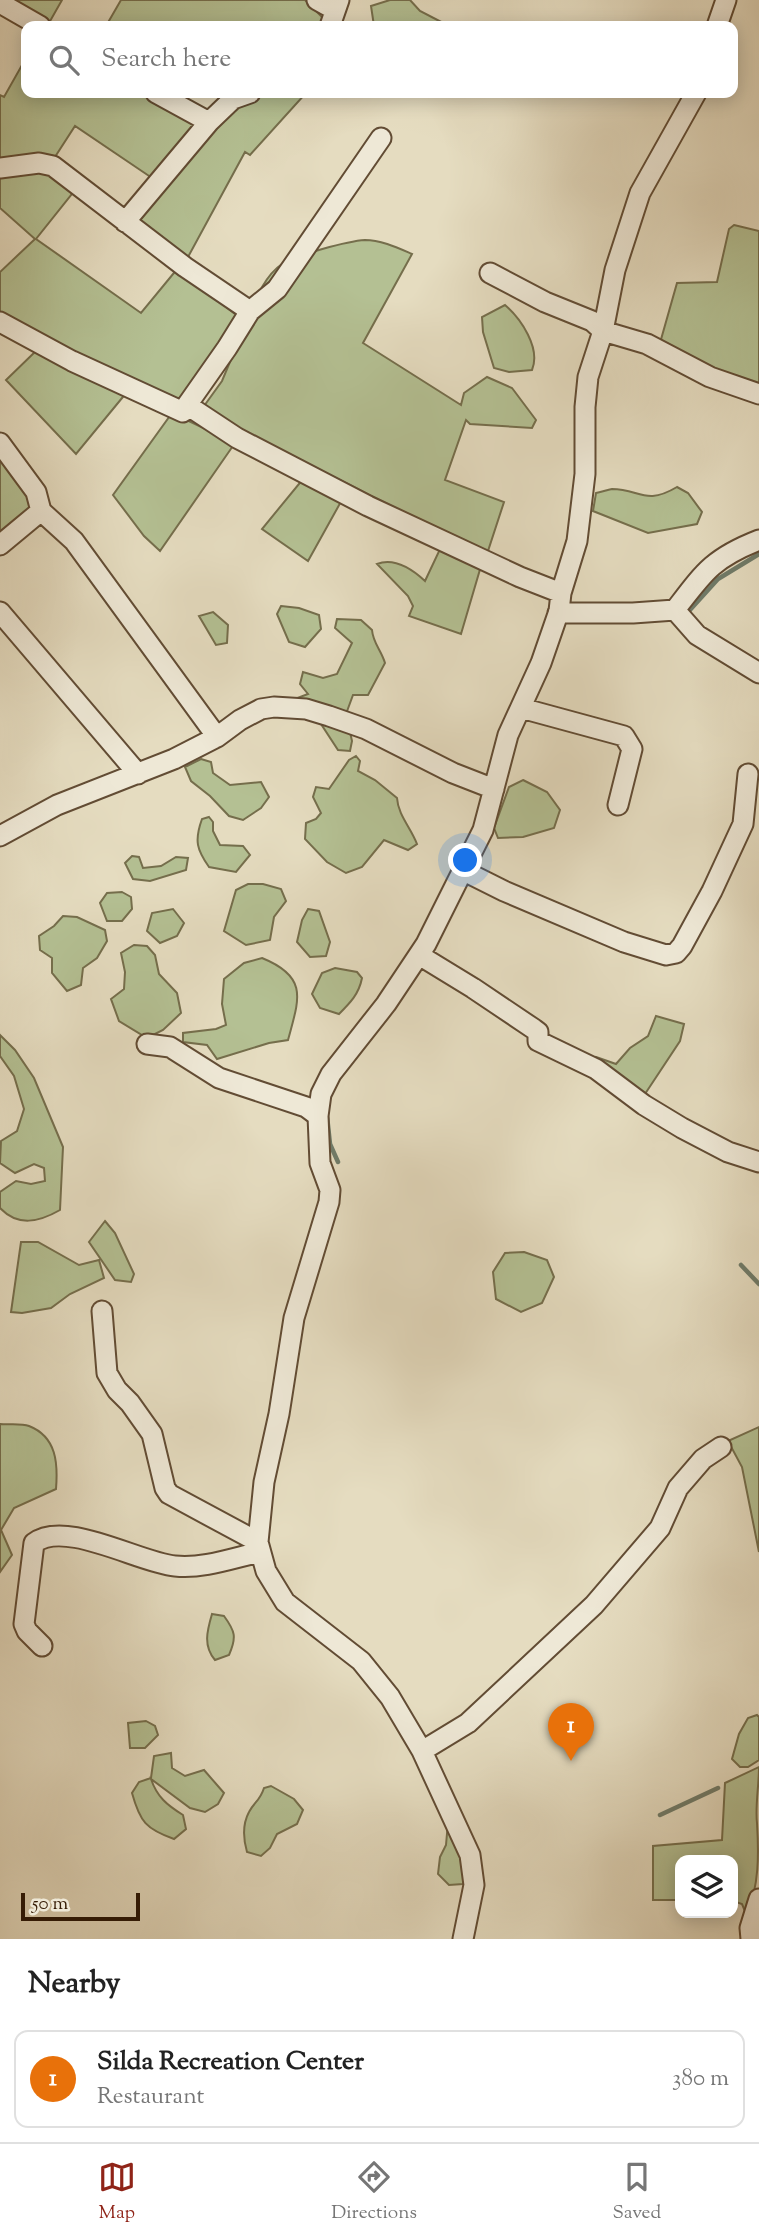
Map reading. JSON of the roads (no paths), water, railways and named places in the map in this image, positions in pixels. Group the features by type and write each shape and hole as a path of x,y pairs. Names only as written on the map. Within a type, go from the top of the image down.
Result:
{"street":[{"path":"317,0 335,12"},
{"path":"719,21 726,0"},
{"path":"0,3 31,21"},
{"path":"165,98 209,122"},
{"path":"125,222 209,122 236,98"},
{"path":"463,1939 474,1885 470,1855 422,1751 390,1697 361,1661 285,1602 267,1571 259,1547 264,1482 279,1413 291,1331 329,1202 330,1190 320,1163 318,1115 321,1094 331,1074 386,1004 436,928 483,830 508,735 541,663 558,614 561,593 577,541 585,474 588,377 603,331 615,270 640,193 693,98"},
{"path":"0,322 72,361 183,412 250,311 277,289 381,138"},
{"path":"0,168 39,163 53,166 185,267 250,311"},
{"path":"490,273 545,302 592,321 603,331 647,344 710,377 759,394"},
{"path":"187,405 237,438 368,506 509,572 561,593"},
{"path":"0,443 36,492 41,511 74,541 217,737"},
{"path":"0,545 41,511"},
{"path":"558,614 675,610 706,569 722,557 759,540"},
{"path":"675,610 697,635 759,673"},
{"path":"0,612 138,774"},
{"path":"521,708 624,736 632,750 618,805"},
{"path":"0,835 57,805 138,774 217,737 261,709 306,709 366,729 453,773 494,789"},
{"path":"464,870 504,891 624,942 666,955 676,953 712,891 743,824 748,774"},
{"path":"419,955 538,1032 538,1041 596,1069 644,1105 682,1128 729,1152 759,1162"},
{"path":"148,1044 170,1047 219,1078 306,1107 318,1115"},
{"path":"102,1311 107,1373 152,1434 165,1488 169,1494 259,1547"},
{"path":"422,1751 468,1723 594,1605 660,1528 678,1488 703,1460 720,1447"},
{"path":"42,1646 23,1624 34,1543 41,1537 85,1539 149,1561 176,1566 202,1565 259,1547"},
{"path":"751,1939 750,1928 759,1899"}],"waterway":[{"path":"689,611 718,579 759,554"},
{"path":"327,1116 330,1144 338,1162"},
{"path":"741,1265 759,1284"},
{"path":"660,1815 718,1788"}],"place":[{"name":"Silda Recreation Center","path":"571,1761"}]}
